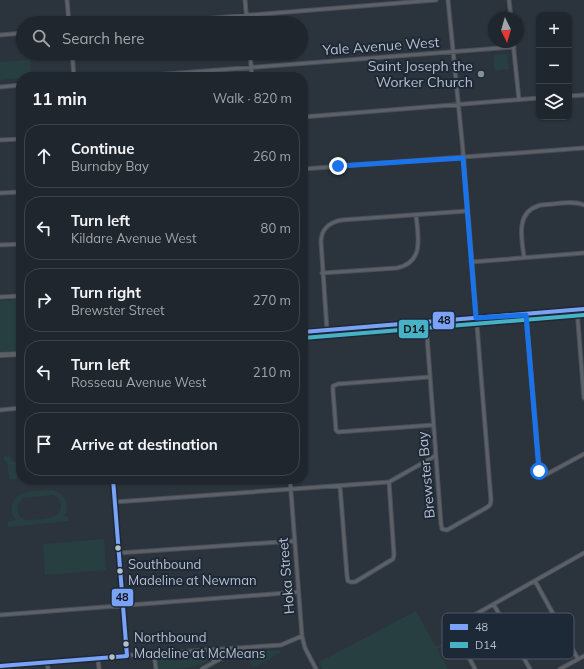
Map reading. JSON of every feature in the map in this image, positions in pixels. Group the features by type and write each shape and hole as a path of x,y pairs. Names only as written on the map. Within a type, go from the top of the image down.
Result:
{"street":[{"path":"67,0 69,16"},
{"path":"245,0 246,15"},
{"path":"234,16 436,0"},
{"path":"448,0 476,318"},
{"path":"509,0 510,12"},
{"path":"0,35 16,34"},
{"name":"Yale Avenue West","path":"197,72 502,48"},
{"path":"514,48 519,100"},
{"path":"73,60 74,72"},
{"path":"250,60 251,72"},
{"path":"0,87 16,85"},
{"path":"572,96 584,95"},
{"path":"308,117 536,98"},
{"path":"0,140 16,139"},
{"path":"308,169 584,148"},
{"path":"0,193 16,192"},
{"path":"524,257 521,228 522,221 527,212 538,206 574,203 584,205"},
{"path":"327,330 322,273 321,237 322,232 328,226 342,220 467,211"},
{"path":"322,273 397,268 410,263 415,257 418,248 416,215"},
{"path":"0,245 16,244"},
{"path":"471,262 584,252"},
{"path":"0,297 16,296"},
{"path":"308,332 526,315 584,309"},
{"path":"576,310 584,398"},
{"path":"526,315 540,474 547,474 584,454"},
{"name":"Brewster Bay","path":"426,322 441,524 442,529 447,530 486,508 490,505 491,500 476,318"},
{"path":"0,355 16,354"},
{"path":"430,376 338,384 333,386 333,391 336,426 338,432 433,425"},
{"path":"0,410 16,408"},
{"path":"115,502 389,482 435,456"},
{"path":"340,486 347,576 348,581 355,582 393,559 394,555 389,482"},
{"path":"113,484 127,656"},
{"name":"Hoka Street","path":"290,484 302,636 305,648 316,669"},
{"path":"119,553 294,541"},
{"path":"479,613 584,553"},
{"path":"535,581 553,613"},
{"path":"0,614 298,592"},
{"path":"494,605 498,613"},
{"path":"0,666 281,644 302,636"},
{"path":"202,669 240,648"},
{"path":"210,650 214,662"},
{"path":"574,652 578,659"},
{"path":"154,654 156,669"},
{"path":"560,669 584,656"},
{"path":"98,658 99,669"},
{"path":"470,659 475,669"},
{"path":"524,659 530,669"},
{"path":"47,662 48,669"}],"green space":[{"path":"507,54 509,69 495,71 493,55"},
{"path":"30,60 31,72 16,72 16,78 0,80 0,62"},
{"path":"16,299 16,351 0,352 0,301"},
{"path":"4,456 10,457 13,462 16,462 16,479 9,479 7,461 4,461"},
{"path":"54,490 58,492 66,501 67,508 64,516 68,516 69,521 8,527 8,522 16,520 12,514 12,506 14,500 18,496 23,493 35,491","holes":["53,495 61,503 61,508 56,515 46,518 25,520 19,516 18,506 23,498"]},
{"path":"104,539 106,570 45,575 43,544"},
{"path":"416,611 436,647 442,644 442,646 437,649 448,669 322,669 319,662"},
{"path":"281,650 280,653 253,668 245,653"},
{"path":"209,655 210,658 207,662 195,666 158,669 157,659"}],"transit line":[{"name":"48","path":"308,332 584,309"},
{"name":"D14","path":"308,338 584,315"},
{"name":"48","path":"113,484 127,656"},
{"name":"48","path":"0,666 127,656"}],"place":[{"name":"Saint Joseph the Worker Church","path":"481,74"},
{"name":"Southbound Madeline at Newman","path":"120,571"},
{"name":"Northbound Madeline at McMeans","path":"126,644"}],"route":[{"path":"338,166 463,158 476,318 526,315 539,471"}]}
